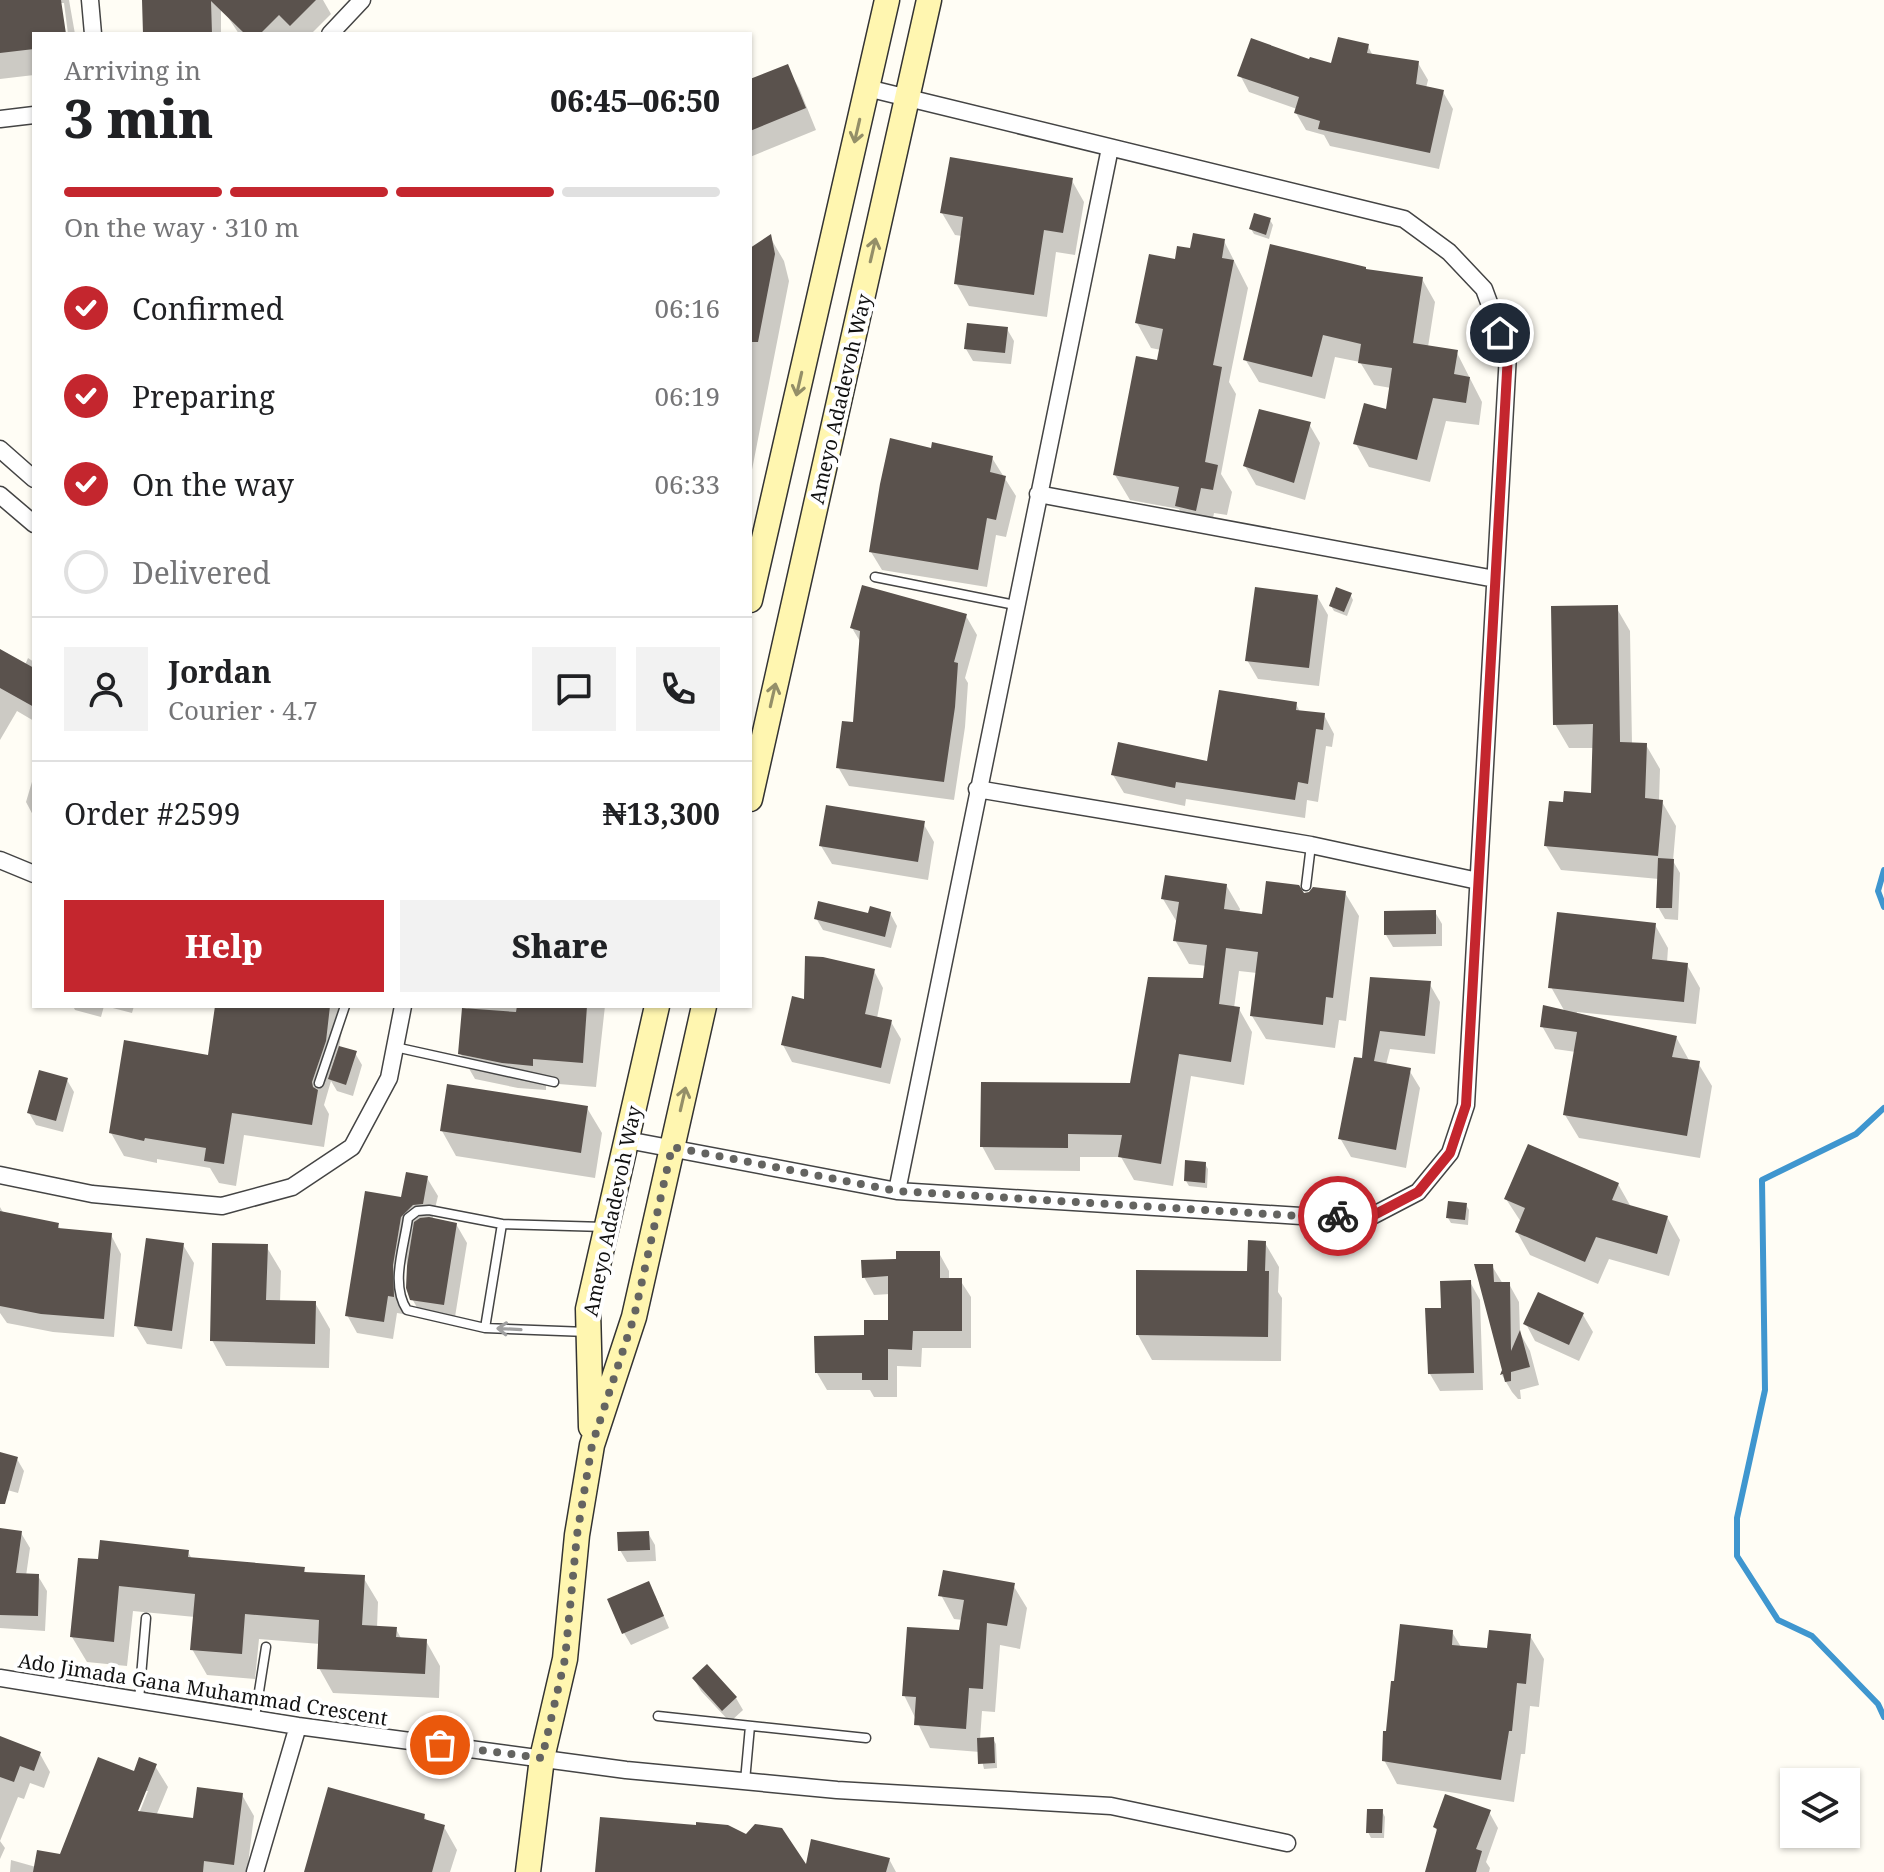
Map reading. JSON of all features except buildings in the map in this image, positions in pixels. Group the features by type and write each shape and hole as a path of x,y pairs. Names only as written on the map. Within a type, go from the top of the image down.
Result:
{"street":[{"path":"90,0 93,32"},
{"path":"332,32 362,0"},
{"path":"752,591 887,0"},
{"name":"Ameyo Adadevoh Way","path":"754,760 758,726 929,0"},
{"path":"627,1140 897,1191 1301,1216 1372,1216 1418,1192 1450,1153 1466,1105 1508,354 1484,289 1449,252 1404,219 867,88"},
{"path":"0,119 32,115"},
{"path":"897,1191 1110,148"},
{"path":"0,449 32,477"},
{"path":"1038,494 1495,579"},
{"path":"0,495 32,522"},
{"path":"977,789 1311,845 1478,881"},
{"path":"0,860 32,873"},
{"path":"0,1175 92,1194 222,1206 292,1187 352,1147 389,1078 403,1008"},
{"name":"Ameyo Adadevoh Way","path":"592,1445 588,1309 657,1008"},
{"path":"528,1872 542,1758 565,1659 577,1535 592,1445 634,1317 704,1008"},
{"name":"Ado Jimada Gana Muhammad Crescent","path":"0,1678 298,1726 626,1770 837,1790 1111,1806 1287,1843"},
{"path":"255,1872 298,1726"}],"lane":[{"path":"875,577 1015,605"},
{"path":"1306,886 1311,845"},
{"path":"319,1083 344,1008"},
{"path":"395,1047 554,1082"},
{"path":"587,1332 485,1328 407,1310 397,1288 408,1218 417,1211 429,1210 502,1224 607,1227"},
{"path":"485,1328 502,1224"},
{"path":"139,1700 146,1618"},
{"path":"255,1717 266,1647"},
{"path":"658,1716 866,1738"},
{"path":"745,1782 750,1726"}],"waterway":[{"path":"1884,870 1878,891 1884,907"},
{"path":"1884,1108 1856,1134 1762,1180 1765,1390 1737,1518 1737,1556 1778,1620 1812,1636 1878,1704 1884,1717"}],"way so far":[{"path":"440,1745 542,1758 565,1659 577,1535 592,1445 634,1317 672,1147 897,1191 1338,1216"}],"route":[{"path":"1338,1216 1372,1216 1418,1192 1450,1153 1466,1105 1508,354 1500,333"}]}
